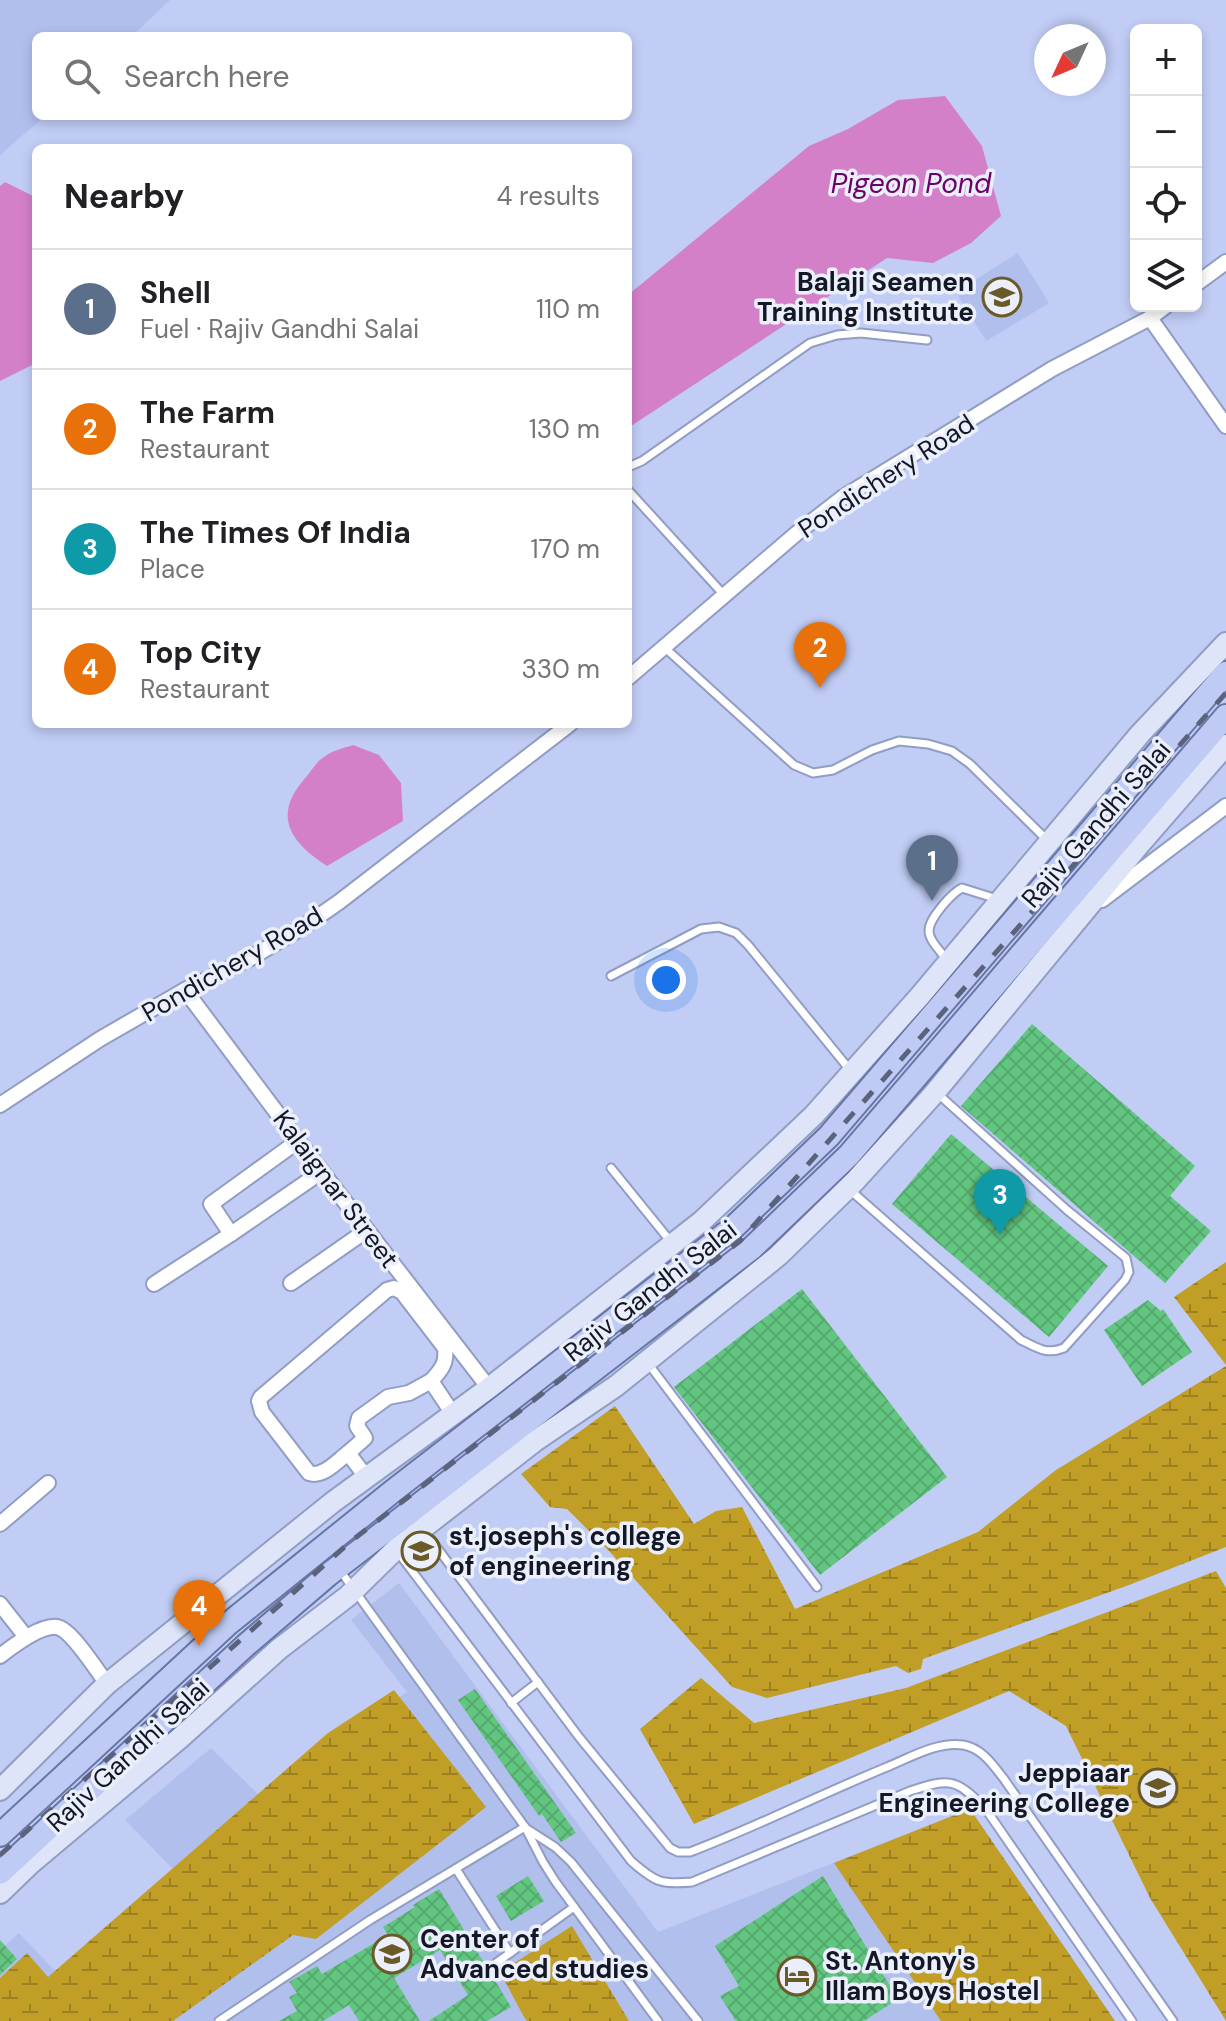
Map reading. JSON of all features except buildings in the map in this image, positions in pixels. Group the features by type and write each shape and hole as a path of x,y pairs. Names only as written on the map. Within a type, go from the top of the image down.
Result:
{"main road":[{"name":"Rajiv Gandhi Salai","path":"0,1835 228,1624 366,1512 734,1227 829,1136 1226,673"},
{"name":"Rajiv Gandhi Salai","path":"0,1873 246,1645 338,1567 390,1541 416,1521 464,1471 752,1248 849,1155 1150,819 1226,716"},
{"path":"448,1448 464,1471"}],"street":[{"path":"1202,280 1226,262"},
{"name":"Pondichery Road","path":"632,675 842,498 1052,369 1158,312"},
{"path":"1150,318 1226,426"},
{"path":"0,1790 107,1684 333,1502 489,1388 702,1221 814,1115 949,962 1140,734 1226,643"},
{"name":"Pondichery Road","path":"0,1105 100,1039 185,990 249,959 317,918 565,728"},
{"path":"416,1521 616,1386 778,1256 848,1188 936,1091 1078,918 1150,819 1226,745"},
{"path":"1078,918 1226,806"},
{"name":"Kalaignar Street","path":"185,990 489,1388"},
{"path":"231,1234 211,1204 298,1141"},
{"path":"154,1284 311,1179"},
{"path":"291,1283 367,1230"},
{"path":"394,1288 402,1292 445,1348 444,1367 431,1381 409,1393 388,1397 359,1418 357,1426 365,1438 348,1453 320,1474 309,1473 262,1412 259,1401 387,1290 394,1288"},
{"path":"431,1381 453,1414"},
{"path":"348,1453 367,1478"},
{"path":"0,1524 48,1483"},
{"path":"0,1893 279,1649 355,1590 390,1541"},
{"path":"0,1604 26,1637"},
{"path":"0,1656 26,1637 56,1627 72,1638 107,1684"}],"lane":[{"path":"632,465 810,343 837,335 861,333 927,340"},
{"path":"632,494 724,595"},
{"path":"664,647 794,765 813,773 833,770 872,750 899,741 928,744 952,751 970,764 1048,842"},
{"path":"949,962 932,941 931,920 962,888 1001,900"},
{"path":"611,976 701,929 719,927 736,933 852,1072"},
{"path":"848,1188 1021,1340 1039,1349 1053,1352 1064,1348 1105,1303 1129,1272 1126,1258 1067,1210 936,1091"},
{"path":"611,1168 672,1244"},
{"path":"646,1360 817,1587"},
{"path":"393,1491 579,1737 670,1848 690,1852 926,1751 945,1745 961,1744 974,1748 1004,1779 1173,2021"},
{"path":"366,1512 631,1861 650,1878 670,1884 692,1882 910,1791 939,1782 957,1784 985,1808 1132,2021"},
{"path":"338,1567 525,1827 543,1862 658,2021"},
{"path":"511,1703 538,1682"},
{"path":"219,2021 370,1920 525,1827"},
{"path":"525,1827 571,1862 698,2021"},
{"path":"456,1869 510,1953"},
{"path":"496,1963 574,1907"}],"shaded area":[{"path":"0,0 170,0 136,32 32,32 32,120 40,120 0,155"},
{"name":"Balaji Seamen Training Institute","path":"1018,253 1049,303 986,341 956,292"},
{"path":"399,1583 658,1932 970,1809 1115,2021 0,2021 0,1950 19,1933 63,1979 178,1874 125,1820 211,1748 268,1804 343,1736 407,1692 351,1620"}],"green space":[{"path":"1226,1262 1226,1365 1174,1297"},
{"path":"1226,1366 1226,1547 923,1659 921,1669 908,1673 896,1666 767,1698 732,1687 610,1552 567,1509 550,1507 521,1474 615,1406 694,1524 716,1511 742,1507 795,1609 978,1532 1056,1470"},
{"path":"1216,1571 1226,1588 1226,2021 1150,1898 1066,1726 1009,1691 694,1824 640,1729 701,1678 754,1723 906,1688"},
{"path":"394,1690 486,1807 316,1939 293,1935 173,2021 0,2021 0,1978 27,1953 48,1977 328,1733"},
{"path":"970,1809 1115,2021 941,2021 834,1863"},
{"path":"572,1926 629,2021 527,2021 524,2017 500,1972"}],"water":[{"name":"Pigeon Pond","path":"945,96 982,146 1001,216 971,243 933,263 887,258 632,425 632,292 809,146 848,129 898,100"},
{"path":"5,182 32,196 32,365 0,381 0,186"},
{"path":"353,745 379,755 401,783 403,821 327,866 294,837 289,826 290,803 296,790 319,761 330,753"}],"railway":[{"path":"0,1855 350,1542 740,1241 1226,693"}],"place":[{"name":"Balaji Seamen Training Institute","path":"1002,297"},
{"name":"The Farm","path":"820,688"},
{"name":"Shell","path":"932,901"},
{"name":"The Times Of India","path":"1000,1235"},
{"name":"st.joseph's college of engineering","path":"421,1551"},
{"name":"Top City","path":"199,1646"},
{"name":"Jeppiaar Engineering College","path":"1158,1788"},
{"name":"Center of Advanced studies","path":"392,1954"},
{"name":"St. Antony's Illam Boys Hostel","path":"797,1976"}]}
